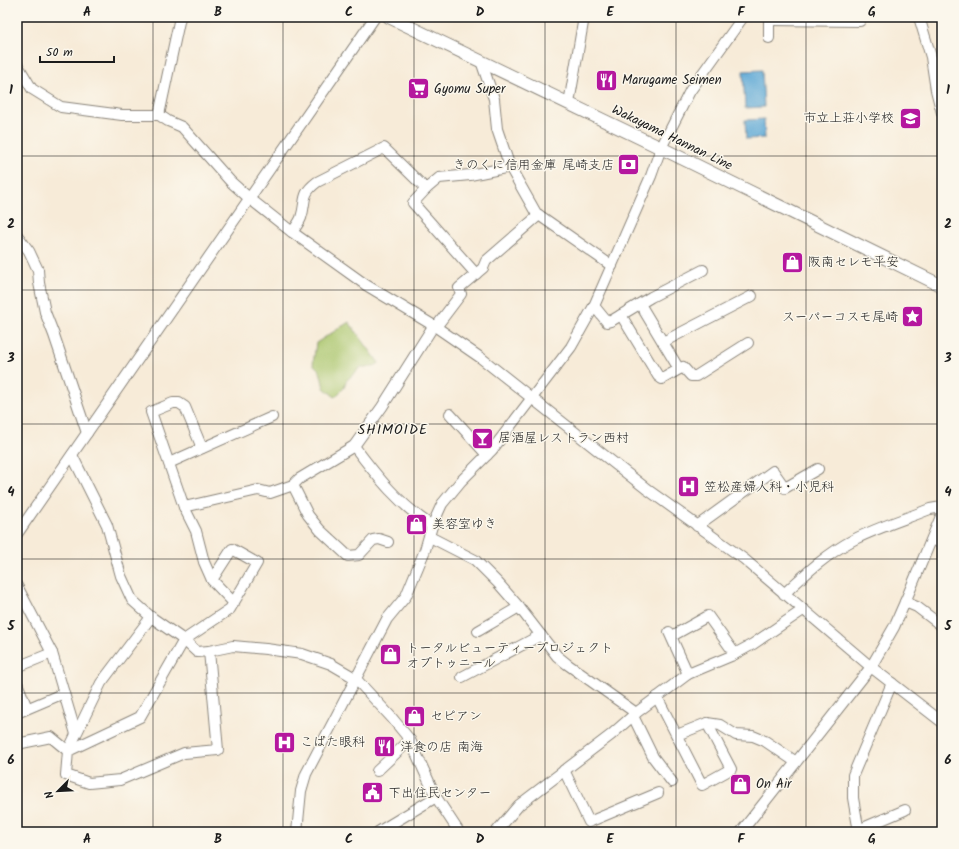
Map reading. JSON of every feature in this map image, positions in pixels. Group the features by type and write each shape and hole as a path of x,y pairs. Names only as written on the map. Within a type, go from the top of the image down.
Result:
{"main road":[{"name":"Wakayama Hannan Line","path":"389,17 569,103 942,286"}],"street":[{"path":"159,115 180,17"},
{"path":"17,534 375,17"},
{"path":"569,103 584,17"},
{"path":"297,832 300,792 306,774 387,619 406,596 430,537 432,526 442,504 461,481 487,455 570,347 594,306 651,176 661,148 690,91 743,17"},
{"path":"919,17 931,57 936,90 942,113"},
{"path":"769,38 769,19 860,22"},
{"path":"481,61 494,99 497,129 510,167 536,213 612,266"},
{"path":"17,64 32,89 61,107 122,115 159,115 168,122 182,127 231,182 292,232 366,285 435,326 481,358 648,490 744,559 871,668 942,722"},
{"path":"292,232 300,220 304,208 304,197 308,188 384,148 426,189"},
{"path":"476,274 413,203 439,178 470,176 510,167"},
{"path":"184,507 258,490 270,493 293,485 300,479 354,446 382,408 435,326 461,294 459,288 483,268 486,261 539,215"},
{"path":"17,235 29,251 38,270 45,312 87,433"},
{"path":"594,306 608,322 703,270"},
{"path":"663,342 752,296"},
{"path":"640,304 679,369"},
{"path":"621,315 660,378 664,379 679,369 685,367 691,376 695,376 748,343"},
{"path":"202,448 185,407 179,403 173,403 151,412 184,507 196,532 204,562 212,580 234,603"},
{"path":"450,414 487,455"},
{"path":"169,463 272,417"},
{"path":"354,446 378,478 414,514 432,526"},
{"path":"72,455 107,525 121,576 132,600 184,640 197,652 233,646 302,654 331,664 355,678 410,740 436,797 459,832"},
{"path":"697,526 773,471 785,488 818,469"},
{"path":"293,485 308,515 320,530 348,556 359,556 373,540 379,539 388,542"},
{"path":"784,594 805,574 823,560 855,539 930,509 942,507"},
{"path":"740,832 871,668 906,602 942,514"},
{"path":"430,537 475,560 519,607 557,656 634,715 653,756 672,782"},
{"path":"932,538 942,545"},
{"path":"68,751 140,717 184,640 230,609 257,563 232,549 212,580"},
{"path":"17,586 52,653 76,734"},
{"path":"906,602 917,607 942,626"},
{"path":"478,631 519,607"},
{"path":"496,832 519,804 611,735 634,715 688,674 735,654 753,644 803,610"},
{"path":"151,616 100,683 68,751 66,775 89,783 120,780 184,753 218,750 209,651"},
{"path":"688,674 670,634 708,616 735,654"},
{"path":"462,677 541,635"},
{"path":"17,667 52,653"},
{"path":"17,683 27,708"},
{"path":"892,683 854,775 853,798 859,831 905,810"},
{"path":"17,713 64,693"},
{"path":"657,697 702,785 731,769 707,723"},
{"path":"677,735 707,723 720,726 736,735 752,736 764,740 796,762"},
{"path":"17,744 51,737 68,751"},
{"path":"377,771 410,740"},
{"path":"564,770 589,822 658,793"},
{"path":"378,832 436,797"}],"green space":[{"path":"349,322 379,363 373,367 361,367 346,381 344,388 335,397 324,388 319,370 313,364 316,343"}],"water":[{"path":"762,70 764,107 745,108 743,71"},
{"path":"764,119 765,138 746,139 745,120"}],"place":[{"name":"Marugame Seimen","path":"607,80"},
{"name":"Gyomu Super","path":"418,89"},
{"name":"市立上荘小学校","path":"910,118"},
{"name":"きのくに信用金庫 尾崎支店","path":"629,165"},
{"name":"阪南セレモ平安","path":"792,262"},
{"name":"スーパーコスモ尾崎","path":"913,317"},
{"name":"居酒屋レストラン西村","path":"483,438"},
{"name":"笠松産婦人科・小児科","path":"689,487"},
{"name":"美容室ゆき","path":"417,524"},
{"name":"トータルビューティープロジェクト オプトゥニール","path":"391,655"},
{"name":"セピアン","path":"415,716"},
{"name":"こばた眼科","path":"285,742"},
{"name":"洋食の店 南海","path":"384,747"},
{"name":"On Air","path":"741,784"},
{"name":"下出住民センター","path":"372,793"}],"district":[{"name":"SHIMOIDE","path":"393,430"}]}
